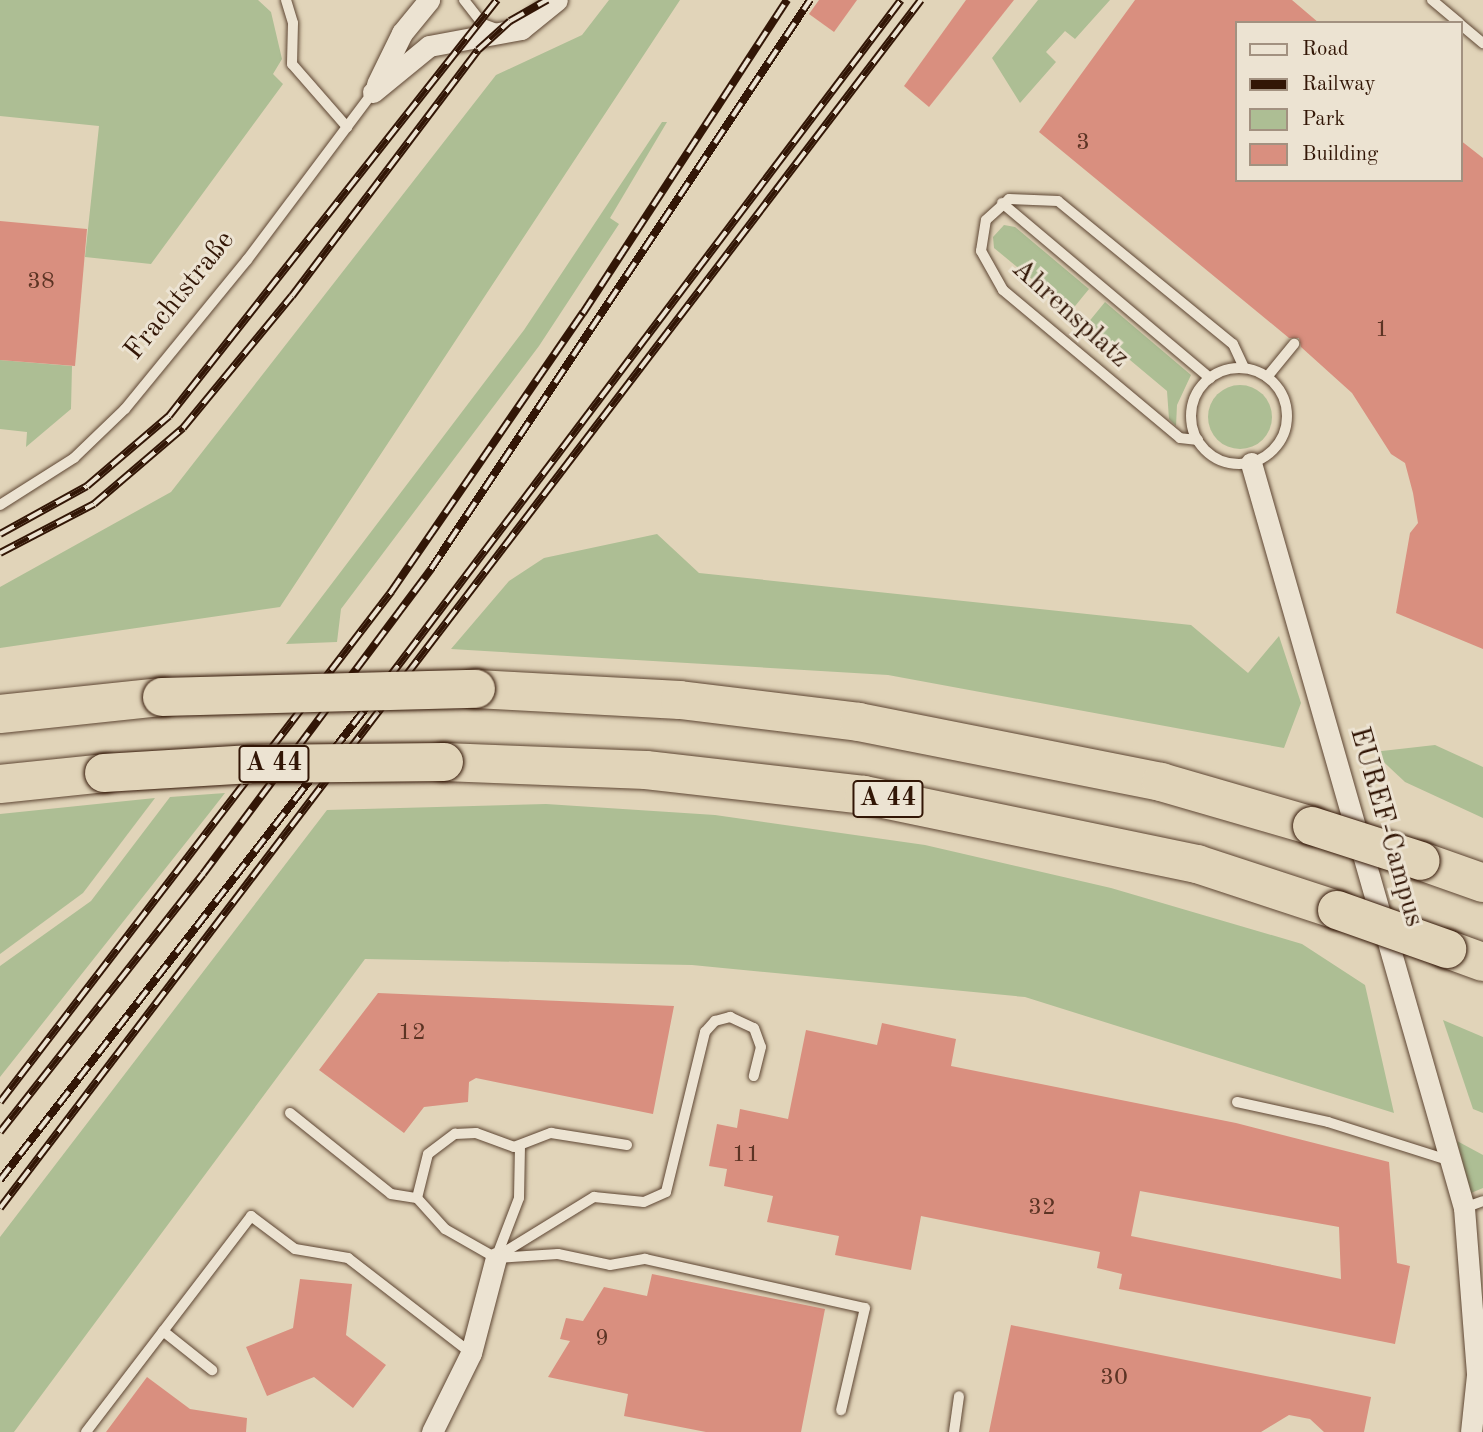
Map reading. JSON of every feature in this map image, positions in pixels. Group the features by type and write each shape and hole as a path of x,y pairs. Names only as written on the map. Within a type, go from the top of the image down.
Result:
{"highway":[{"path":"0,714 162,698 476,689 680,700 859,722 1161,782 1312,826 1483,883"},
{"name":"A 44","path":"0,784 104,773 252,764 444,762 646,770 864,795 1197,864 1483,962"}],"street":[{"name":"Frachtstraße","path":"373,92 402,33 429,0"},
{"name":"Frachtstraße","path":"373,92 429,46 508,32 531,25 557,0"},
{"name":"EUREF-Campus","path":"1251,463 1453,1162 1474,1204 1480,1371 1476,1425"},
{"path":"432,1432 471,1353 496,1258"}],"lane":[{"path":"286,0 293,23 292,64 347,127"},
{"path":"464,0 483,24 508,32"},
{"path":"1432,0 1458,21"},
{"path":"1462,25 1483,43"},
{"name":"Frachtstraße","path":"0,505 74,458 125,409 373,92"},
{"path":"1002,203 1045,196 1068,206 1233,344 1244,368"},
{"path":"1002,203 1210,378"},
{"name":"Ahrensplatz","path":"1002,203 986,220 981,242 985,262 1003,290 1180,438 1198,440"},
{"path":"1267,377 1294,344"},
{"path":"1244,368 1267,377 1283,396 1287,421 1276,448 1251,463 1223,461 1198,440 1191,414 1210,378 1244,368"},
{"path":"496,1258 594,1198 644,1202 666,1192 705,1032 715,1021 730,1017 754,1028 761,1047 754,1076"},
{"path":"1237,1102 1328,1122 1453,1162"},
{"path":"290,1113 391,1194 417,1198 445,1229 496,1258 558,1254 610,1265 645,1259 865,1308 841,1410"},
{"path":"417,1198 428,1154 446,1137 476,1133 520,1148 551,1133 627,1145"},
{"path":"496,1258 519,1198 520,1148"},
{"path":"86,1432 251,1216 295,1249 348,1258 471,1353"},
{"path":"163,1331 212,1370"},
{"path":"954,1432 959,1396"}],"green space":[{"path":"0,0 258,0 271,12 282,59 273,74 283,84 151,264 85,257 99,126 0,116"},
{"path":"609,0 680,0 280,607 0,648 0,587 171,492 496,75 582,35"},
{"path":"1038,0 1110,0 1075,39 1065,31 1046,52 1056,62 1020,103 992,58"},
{"path":"662,122 667,122 610,218 619,224 539,346 341,609 337,642 286,644 524,330"},
{"path":"1004,225 1015,227 1089,289 1071,311 994,248 993,237"},
{"path":"1105,302 1191,375 1177,405 1176,426 1169,419 1167,391 1087,324"},
{"path":"0,360 72,366 71,409 26,447 27,432 0,429"},
{"path":"1234,385 1246,385 1263,394 1270,405 1270,429 1263,440 1246,449 1234,449 1222,444 1213,435 1208,423 1208,411 1213,399 1222,390"},
{"path":"657,534 699,573 1191,625 1248,673 1279,636 1301,703 1284,748 888,675 451,649 509,581 544,558"},
{"path":"1435,745 1483,767 1483,818 1405,782 1373,752"},
{"path":"225,793 0,1077 0,966 91,901 170,797"},
{"path":"155,798 83,893 0,954 0,814"},
{"path":"546,804 715,815 925,845 1111,888 1302,944 1365,985 1394,1113 1025,997 692,965 365,959 14,1432 0,1432 0,1237 327,810"},
{"path":"1443,1020 1483,1037 1483,1113 1473,1109"},
{"path":"1457,1141 1483,1155 1483,1188 1471,1193"}],"building":[{"path":"819,0 857,0 834,32 809,14"},
{"path":"966,0 1014,0 929,107 904,86"},
{"path":"1135,0 1292,0 1317,21 1234,21 1234,182 1462,182 1462,142 1483,158 1483,649 1396,613 1410,533 1418,523 1413,493 1405,463 1391,454 1352,393 1301,347 1299,338 1289,338 1039,132"},
{"path":"0,221 87,229 75,366 0,360"},
{"path":"378,993 674,1006 653,1114 476,1078 469,1082 468,1102 424,1107 404,1133 319,1070"},
{"path":"882,1023 956,1039 951,1066 1236,1123 1389,1162 1397,1263 1410,1266 1395,1344 1119,1289 1122,1274 1097,1268 1100,1252 921,1216 911,1270 835,1255 839,1236 767,1222 773,1196 724,1186 727,1169 709,1166 717,1124 737,1128 740,1109 788,1119 806,1030 877,1045","holes":["1140,1191 1339,1227 1341,1279 1131,1236"]},
{"path":"652,1274 825,1309 801,1432 706,1432 624,1416 628,1394 548,1377 570,1341 560,1339 566,1318 583,1321 604,1287 647,1296"},
{"path":"300,1279 352,1284 346,1335 386,1365 353,1408 314,1377 267,1396 246,1347 293,1328"},
{"path":"1011,1325 1371,1397 1364,1432 1324,1432 1310,1419 1289,1415 1261,1432 989,1432"},
{"path":"147,1377 190,1409 247,1418 246,1432 106,1432"}],"railway":[{"path":"0,534 87,486 169,416 497,0"},
{"path":"0,553 94,504 183,428 292,296 478,50 510,21 547,0"},
{"path":"0,1102 391,592 583,313 787,0"},
{"path":"0,1132 203,874 431,569 810,0"},
{"path":"0,1180 369,704 901,0"},
{"path":"0,1208 921,0"}]}
